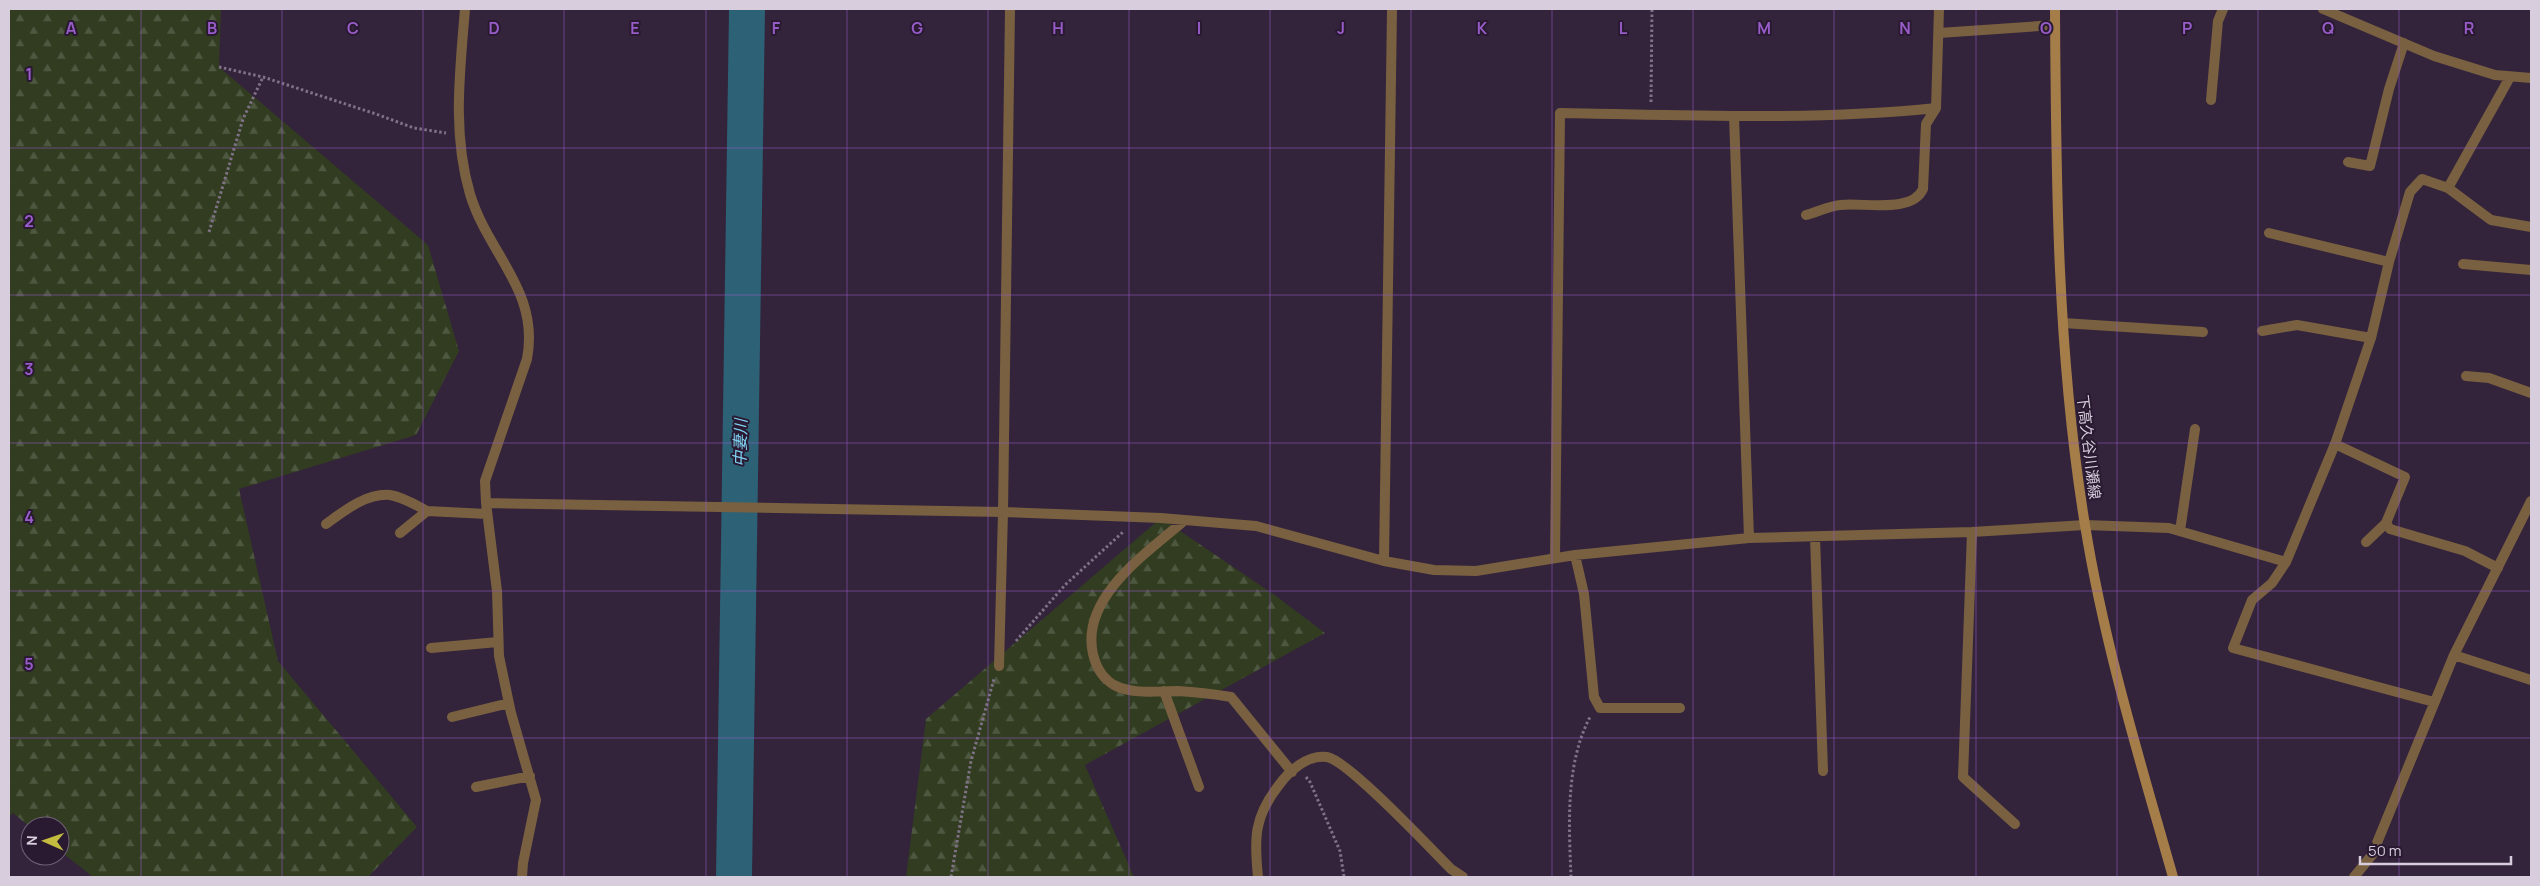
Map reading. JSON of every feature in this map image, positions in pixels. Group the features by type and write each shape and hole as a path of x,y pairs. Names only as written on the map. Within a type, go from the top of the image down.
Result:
{"main road":[{"name":"下高久谷川瀬線","path":"2055,9 2063,323 2067,389 2085,525 2112,653 2173,877"}],"street":[{"path":"465,9 458,113 463,166 478,216 523,297 529,321 530,341 527,359 486,481 487,514 497,591 498,642 509,703 536,800 522,877"},
{"path":"999,666 1010,9"},
{"path":"1384,561 1392,9"},
{"path":"1806,215 1839,204 1906,204 1920,196 1923,189 1926,124 1936,108 1939,9"},
{"path":"2211,100 2218,21 2222,9"},
{"path":"2323,9 2434,56 2495,76 2531,78"},
{"path":"1939,33 2055,26"},
{"path":"2348,162 2370,166 2389,89 2404,43"},
{"path":"2448,188 2510,76"},
{"path":"1555,558 1560,112 1734,116 1897,112 1936,108"},
{"path":"1734,116 1749,538"},
{"path":"2434,702 2233,648 2252,600 2272,583 2286,562 2335,444 2371,338 2388,262 2410,192 2422,179 2448,188 2491,220 2531,227"},
{"path":"2269,233 2388,262"},
{"path":"2463,264 2531,270"},
{"path":"2063,323 2203,332"},
{"path":"2262,331 2298,326 2371,338"},
{"path":"2466,376 2489,378 2531,393"},
{"path":"2180,531 2195,429"},
{"path":"2335,444 2404,477 2386,523 2366,542"},
{"path":"326,524 353,505 377,496 391,495 427,511 487,514"},
{"path":"2354,877 2372,856 2454,655 2531,501"},
{"path":"486,503 1003,512 1185,520 1256,526 1384,561 1434,570 1476,571 1575,555 1749,538 1972,532 2085,525 2169,528 2286,562"},
{"path":"400,533 427,511"},
{"path":"1185,520 1127,569 1107,594 1095,620 1091,642 1099,672 1113,685 1128,690 1209,693 1231,696 1294,770"},
{"path":"2386,523 2390,528 2465,551 2498,568"},
{"path":"1972,532 1963,778 2015,824"},
{"path":"1815,537 1823,771"},
{"path":"1575,555 1584,594 1594,696 1600,708 1680,708"},
{"path":"431,648 498,642"},
{"path":"2454,655 2531,680"},
{"path":"1164,692 1199,787"},
{"path":"452,717 509,703"},
{"path":"1258,877 1255,845 1256,827 1266,802 1294,770 1314,758 1327,757 1351,771 1450,868 1463,877"},
{"path":"476,787 530,776"}],"path":[{"path":"1651,115 1652,9"},
{"path":"219,67 263,77 414,128 459,135"},
{"path":"209,232 244,119 263,77"},
{"path":"1014,644 1065,585 1138,518"},
{"path":"951,877 970,761 999,666"},
{"path":"1571,877 1569,815 1574,770 1582,735 1598,704"},
{"path":"1294,770 1310,782 1340,851 1344,877"}],"green space":[{"path":"9,9 221,9 219,67 428,245 459,351 416,435 239,489 278,661 417,827 368,877 93,877 70,859 70,816 20,816 20,819 13,813 9,817"},
{"path":"1161,518 1276,596 1325,633 1085,765 1134,877 906,877 926,719"}],"waterway":[{"name":"中妻川","path":"734,877 747,9"}]}
